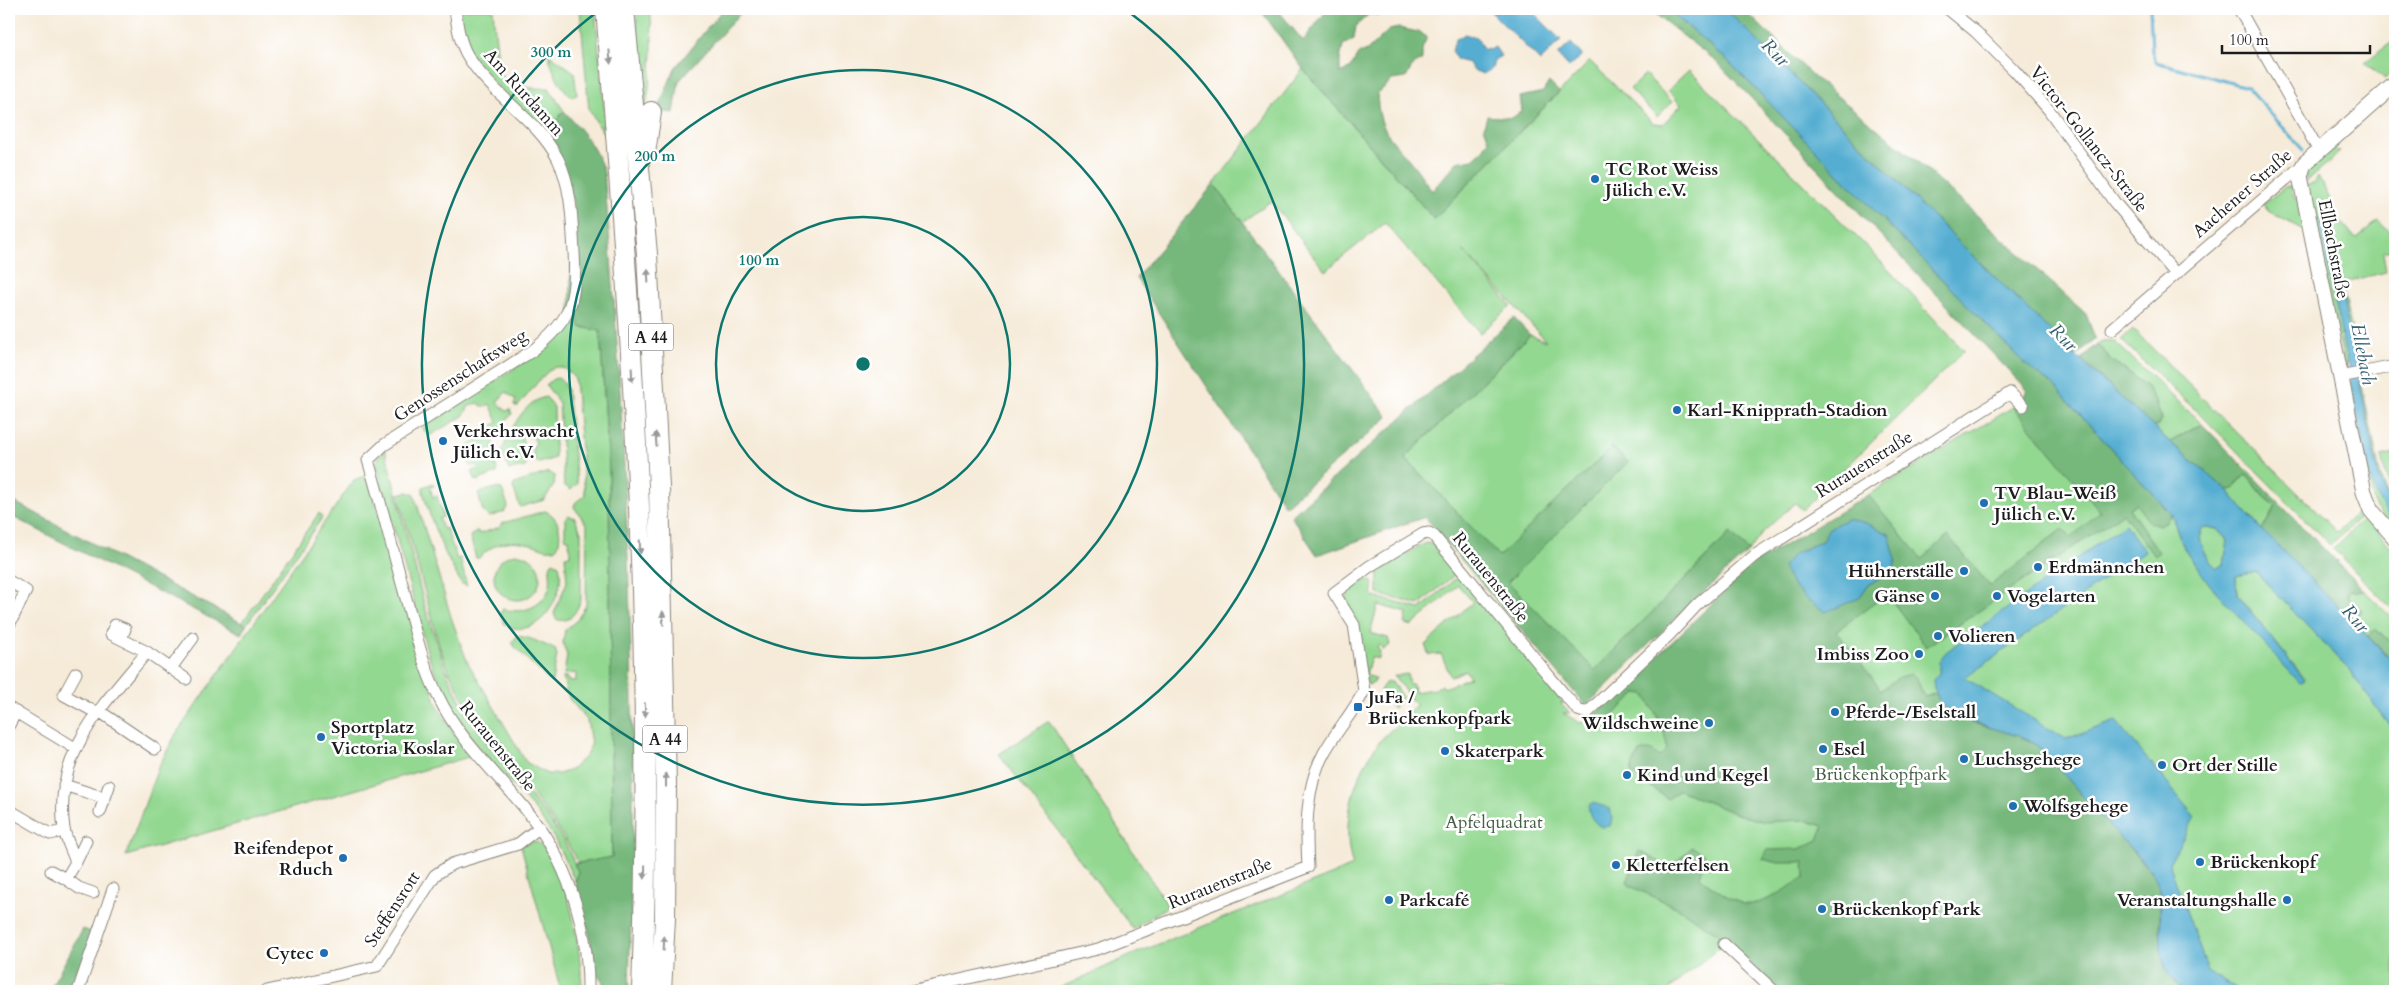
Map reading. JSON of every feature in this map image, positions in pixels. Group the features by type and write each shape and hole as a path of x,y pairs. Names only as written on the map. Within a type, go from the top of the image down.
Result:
{"highway":[{"name":"A 44","path":"606,9 626,256 644,673 646,790 642,991"},
{"name":"A 44","path":"624,9 648,273 664,667 665,919 661,991"},
{"path":"640,187 650,112"},
{"path":"604,148 626,256"}],"main road":[{"name":"Aachener Straße","path":"2304,164 2395,84"},
{"name":"Ellbachstraße","path":"2304,164 2301,170 2302,186 2350,375 2364,492 2371,510 2395,538"}],"street":[{"name":"Am Rurdamm","path":"455,9 460,39 466,52 487,79 545,139 558,160 571,198 575,280 566,315"},
{"name":"Victor-Gollancz-Straße","path":"1948,9 2008,64 2043,104 2115,203 2176,274"},
{"path":"2239,9 2318,151"},
{"name":"Aachener Straße","path":"2112,329 2304,164"},
{"name":"Genossenschaftsweg","path":"368,460 384,445 532,351 552,336 566,315"},
{"path":"2350,375 2395,366"},
{"name":"Rurauenstraße","path":"911,991 1098,949 1308,867 1306,823 1312,788 1323,755 1364,691 1354,625 1334,593 1370,566 1423,534 1429,533 1434,536 1563,693 1578,710 1586,713 1592,710 1697,605 1754,556 2010,393 2023,406"},
{"name":"Rurauenstraße","path":"368,460 422,658 438,696 451,720 475,752 540,827 564,872 577,906 585,940 588,991"},
{"path":"9,581 26,591 9,626"},
{"path":"121,638 147,652 186,680"},
{"path":"171,668 193,638"},
{"path":"76,862 64,831 64,785 75,748 98,712 147,652"},
{"path":"76,673 64,695 98,712 155,749"},
{"path":"9,725 12,710 75,748"},
{"path":"64,785 105,798"},
{"path":"100,812 109,786"},
{"path":"9,810 50,834 64,831"},
{"name":"Steffensrott","path":"267,991 376,966 435,875 452,864 518,844 540,827"},
{"path":"66,879 86,841"},
{"path":"51,871 79,888 93,893"},
{"path":"78,991 113,889"},
{"path":"1724,944 1774,991"}],"green space":[{"path":"457,9 493,9 499,74 510,82 522,87 549,88 564,111 544,135 485,74 468,51"},
{"path":"580,9 595,9 607,139 589,110"},
{"path":"636,9 650,9 652,60 645,111"},
{"path":"723,9 744,9 679,81 674,113 657,111 675,68"},
{"path":"1260,9 1277,9 1303,41 1328,9 1384,9 1380,15 1369,14 1356,26 1354,39 1343,45 1340,73 1350,69 1358,54 1369,49 1389,30 1399,28 1418,32 1427,37 1422,49 1422,60 1413,65 1406,78 1392,80 1377,94 1380,117 1386,132 1414,165 1432,191 1457,162 1473,159 1482,151 1489,140 1484,127 1487,116 1512,118 1522,111 1520,97 1543,92 1549,82 1559,92 1434,219 1303,69"},
{"path":"1649,9 1667,9 1726,59 2024,363 2055,387 2171,514 2165,523 2159,526 2150,523 2136,504 2129,508 2159,552 2154,556 2123,513 1926,647 1887,594 1836,631 1881,690 1899,677 1911,674 1917,678 1924,697 1936,693 1943,705 1952,713 1976,724 2016,735 2032,742 2044,751 2157,879 2160,889 2160,929 2163,956 2173,980 2181,991 1780,991 1718,934 1678,908 1630,886 1627,882 1639,851 1666,865 1676,862 1692,847 1705,854 1700,878 1741,903 1756,903 1765,900 1805,877 1804,862 1773,862 1763,859 1767,850 1799,849 1818,840 1823,826 1804,820 1765,822 1739,815 1679,790 1668,799 1631,773 1633,764 1640,752 1651,750 1659,757 1667,749 1662,727 1644,694 1637,693 1605,722 1596,715 1753,564 1868,495 1922,559 1948,536 1990,586 2063,529 2071,538 2100,511 2013,407 2028,391 1718,63","holes":["1822,541 1893,571 1868,585 1859,598 1794,554"]},
{"path":"1726,9 1743,9 1815,78 1918,162 2086,314 2095,339 2076,356 1930,214"},
{"path":"2395,40 2395,69 2385,79 2365,62"},
{"path":"548,53 574,72 577,95 571,97 563,87 554,71"},
{"name":"Karl-Knipprath-Stadion","path":"1590,61 1653,123 1663,124 1681,105 1668,90 1689,70 1869,249 1964,351 1803,510 1795,503 1763,532 1749,551 1730,533 1595,670 1507,582 1499,557 1405,458 1530,335 1546,341 1462,249 1511,306 1480,333 1385,223 1325,271 1271,201 1242,222 1214,184 1303,69 1434,219"},
{"path":"1645,74 1672,102 1657,117 1630,89"},
{"path":"564,111 593,147 604,173 616,328 625,483 631,639 633,819 629,991 605,991 602,980 595,974 589,933 575,881 579,873 574,864 612,857 609,471 600,331 580,327 578,317 570,317 573,202 544,135"},
{"path":"2333,147 2340,152 2306,182 2306,169"},
{"path":"2318,176 2333,205 2330,208 2356,239 2378,221 2392,234 2395,231 2395,249 2383,252 2386,272 2341,283 2359,362 2344,364 2306,186 2315,182"},
{"path":"1214,184 1388,417 1285,506 1136,278"},
{"path":"2285,187 2291,187 2294,198 2300,199 2307,232 2268,211 2263,204"},
{"path":"570,317 579,317 581,327 600,330 609,471 612,858 578,863 565,839 547,813 480,728 452,678 440,648 398,494 407,492 414,494 452,620 467,661 526,762 547,774 559,774 571,770 586,756 591,744 587,720 570,700 563,677 567,677 568,681 576,681 576,673 564,674 567,656 563,643 565,630 577,620 586,605 587,525 574,507 575,503 585,495 575,379 567,370 556,367 547,372 518,406 514,404 516,400 506,392 497,402 507,411 510,409 512,414 500,429 493,445 493,457 497,473 476,481 472,471 478,469 477,465 470,466 468,462 475,459 474,455 458,458 457,454 491,431 489,428 498,422 490,404 484,407 478,403 469,406 463,416 429,436 422,428 535,355 568,327"},
{"path":"1514,318 1530,335 1405,458 1499,556 1612,447 1628,462 1508,582 1595,670 1730,533 1749,551 1689,605 1586,706 1425,517 1317,555 1291,516"},
{"path":"2133,329 2337,532 2358,511 2363,512 2364,515 2330,545 2206,420 2121,340"},
{"path":"2110,340 2115,342 2202,424 2170,442 2153,427 2158,426 2161,419 2156,402 2147,387 2113,361 2097,344"},
{"path":"2097,344 2113,361 2147,387 2156,402 2161,419 2158,426 2153,427 2081,359"},
{"path":"558,378 567,389 577,484 571,490 564,485 559,403 546,385 553,379"},
{"path":"2361,381 2382,482 2390,500 2395,506 2395,531 2375,507 2348,387 2350,383"},
{"path":"546,397 554,407 555,458 539,463 535,460 532,448 536,444 534,438 529,437 527,434 521,435 528,461 525,467 509,470 502,451 509,435 524,411 531,404"},
{"name":"Brückenkopfpark","path":"2044,398 2165,523 2171,514 2184,548 2195,564 2302,681 2305,679 2237,594 2236,576 2256,572 2348,669 2395,733 2395,991 1794,991 1734,935 1667,991 1053,991 1134,954 1353,866 1348,837 1348,823 1353,794 1358,780 1378,743 1406,717 1404,714 1416,706 1394,676 1407,674 1409,684 1413,684 1414,692 1434,689 1442,685 1444,688 1470,677 1465,670 1451,677 1441,654 1429,655 1425,645 1473,602 1458,585 1412,626 1405,624 1407,613 1378,605 1370,633 1388,638 1390,645 1383,650 1380,645 1377,647 1380,652 1379,659 1371,657 1366,675 1375,678 1374,683 1368,685 1345,601 1351,591 1361,583 1368,579 1372,582 1372,596 1420,609 1461,574 1564,703 1560,703 1570,713 1563,713 1580,723 1585,722 1603,706 1606,710 1766,561 1868,495 2013,407"},
{"path":"2202,424 2364,590 2356,591 2351,589 2348,592 2349,597 2362,611 2351,620 2262,530 2276,506 2265,497 2246,475 2236,484 2235,488 2228,491 2170,442"},
{"path":"385,449 425,607 449,678 469,717 497,756 547,816 564,841 579,873 575,881 552,834 535,810 477,746 443,692 429,658 378,470 376,461"},
{"path":"2395,454 2395,487 2388,484 2381,457"},
{"path":"549,472 555,476 554,485 544,500 520,507 513,487 514,484"},
{"path":"367,475 437,705 454,734 472,756 126,856 158,768 176,734 354,480"},
{"path":"2246,475 2265,497 2276,506 2262,530 2228,491 2235,488"},
{"path":"433,483 434,486 430,487 433,497 437,496 443,517 439,519 443,529 446,528 457,559 460,558 467,586 462,584 450,562 430,516 423,487"},
{"path":"495,488 502,489 508,506 504,512 490,517 483,512 478,493"},
{"path":"9,499 246,625 241,634 9,515"},
{"path":"545,511 550,513 557,521 560,537 557,548 548,549 526,543 504,542 476,558 470,536 478,531 479,534 500,527 503,523"},
{"path":"319,513 322,517 320,521 246,625 242,623"},
{"path":"568,515 575,518 581,532 581,598 573,615 565,620 561,620 556,619 554,613 567,582 565,556 570,555 569,539 565,538 565,519"},
{"path":"2366,517 2395,552 2395,612 2333,549"},
{"path":"2201,528 2217,529 2228,541 2224,564 2217,568 2204,550 2200,538"},
{"path":"1427,543 1449,558 1459,571 1419,605 1378,594 1378,572"},
{"path":"513,554 521,554 530,558 536,564 540,577 536,590 530,596 521,600 513,600 504,596 498,590 494,581 494,573 498,564 504,558"},
{"path":"553,562 559,565 559,589 548,612 529,627 517,628 505,625 500,613 503,609 510,611 525,610 544,598 550,585 550,567"},
{"path":"2351,589 2356,591 2364,590 2395,621 2395,646 2375,629 2368,636 2351,620 2361,611 2349,597 2348,592"},
{"path":"2375,629 2395,646 2395,664 2368,636"},
{"path":"517,636 532,639 555,649 557,655 552,681 548,680 515,647 512,642"},
{"path":"1386,682 1392,682 1403,698 1393,708 1380,690"},
{"path":"1049,721 1168,906 1133,929 999,754"},
{"path":"534,841 546,849 556,864 564,885 576,933 582,991 561,991 521,846"},
{"path":"83,929 94,933 73,991 49,991"}],"water":[{"path":"1488,9 1530,9 1561,40 1540,61"},
{"path":"1667,9 1726,9 1930,214 2076,356 2170,442 2228,491 2262,530 2395,664 2395,733 2348,669 2256,572 2236,576 2237,594 2305,680 2300,683 2210,585 2184,548 2171,514 2055,387 2024,363 1726,59","holes":["2201,528 2217,529 2228,541 2224,564 2217,568 2204,550 2200,538"]},
{"path":"1465,34 1477,38 1484,50 1495,47 1501,56 1494,60 1492,69 1483,74 1473,70 1469,63 1457,60 1452,52 1455,40"},
{"path":"1571,43 1582,55 1569,67 1558,55"},
{"path":"2327,221 2380,482 2392,506 2395,524 2378,498 2368,468 2319,222"},
{"path":"1847,519 1866,523 1889,534 1896,560 1893,572 1868,585 1859,598 1826,612 1800,593 1790,581 1783,566 1794,554 1822,541 1829,528"},
{"path":"2125,524 2145,551 1965,678 2066,739 2116,721 2195,817 2169,863 2208,971 2241,991 2181,991 2166,969 2161,954 2160,889 2151,870 2096,812 2044,751 2028,739 1962,719 1948,711 1939,700 1934,688 1933,680 1939,673 1939,661 1946,652"},
{"path":"1592,803 1610,808 1612,819 1610,826 1602,827 1594,821 1590,815 1589,808 1589,805"}],"waterway":[{"name":"Ellebach","path":"2150,9 2152,52 2156,62 2247,87 2303,150"}],"place":[{"name":"TC Rot Weiss Jülich e.V.","path":"1595,179"},
{"name":"Karl-Knipprath-Stadion","path":"1677,410"},
{"name":"Verkehrswacht Jülich e.V.","path":"443,441"},
{"name":"TV Blau-Weiß Jülich e.V.","path":"1984,503"},
{"name":"Erdmännchen","path":"2038,567"},
{"name":"Hühnerställe","path":"1964,571"},
{"name":"Gänse","path":"1935,596"},
{"name":"Vogelarten","path":"1997,596"},
{"name":"Volieren","path":"1938,636"},
{"name":"Imbiss Zoo","path":"1919,654"},
{"name":"JuFa / Brückenkopfpark","path":"1358,707"},
{"name":"Pferde-/Eselstall","path":"1835,712"},
{"name":"Wildschweine","path":"1709,723"},
{"name":"Sportplatz Victoria Koslar","path":"321,737"},
{"name":"Esel","path":"1823,749"},
{"name":"Skaterpark","path":"1445,751"},
{"name":"Luchsgehege","path":"1964,759"},
{"name":"Ort der Stille","path":"2162,765"},
{"name":"Kind und Kegel","path":"1627,775"},
{"name":"Wolfsgehege","path":"2013,806"},
{"name":"Reifendepot Rduch","path":"343,858"},
{"name":"Brückenkopf","path":"2200,862"},
{"name":"Kletterfelsen","path":"1616,865"},
{"name":"Parkcafé","path":"1389,900"},
{"name":"Veranstaltungshalle","path":"2287,900"},
{"name":"Brückenkopf Park","path":"1822,909"},
{"name":"Cytec","path":"324,953"}],"water label":[{"name":"Rur","path":"1776,52"},
{"name":"Rur","path":"2064,337"},
{"name":"Rur","path":"2356,618"}],"park label":[{"name":"Apfelquadrat","path":"1494,822"}]}
